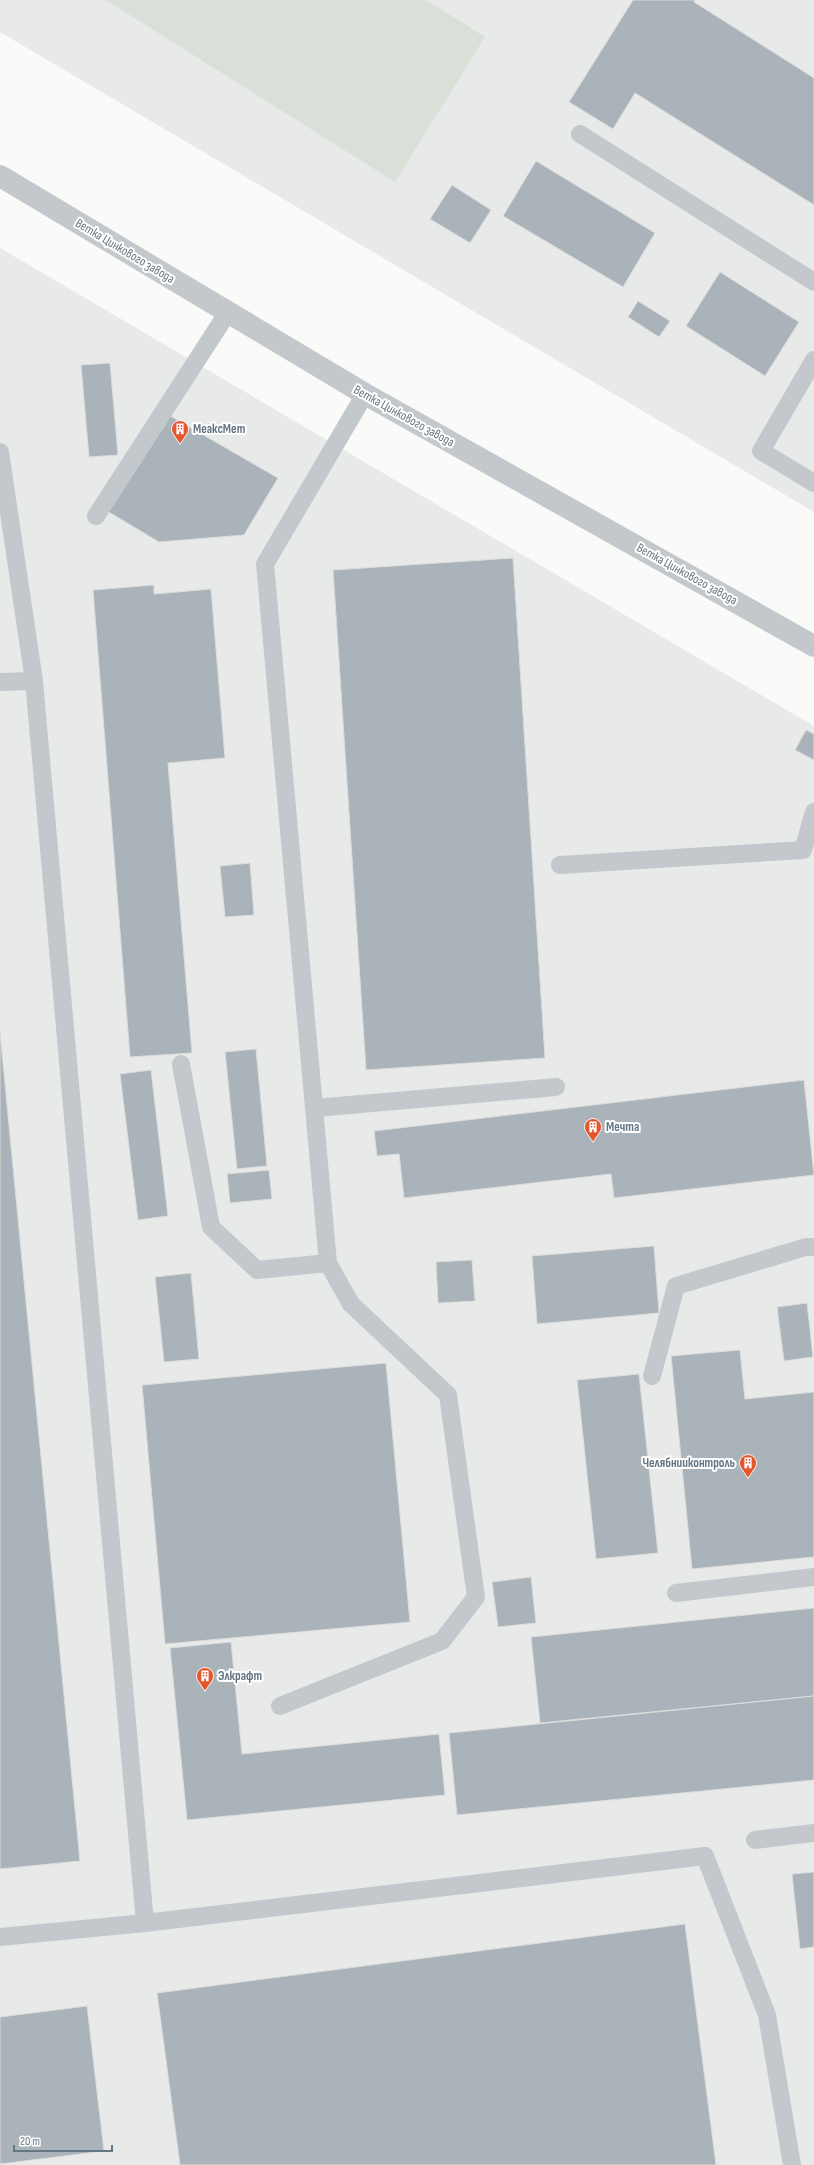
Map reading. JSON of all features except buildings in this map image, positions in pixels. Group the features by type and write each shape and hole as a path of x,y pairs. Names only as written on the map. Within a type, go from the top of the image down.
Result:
{"street":[{"name":"Ветка Цинкового завода","path":"0,176 364,394 814,646"}],"lane":[{"path":"580,134 814,282"},
{"path":"96,516 228,312"},
{"path":"814,360 762,451 814,483"},
{"path":"280,1706 442,1641 476,1597 448,1395 351,1304 328,1263 265,564 364,394"},
{"path":"0,452 34,681 146,1923"},
{"path":"0,682 34,681"},
{"path":"560,865 803,850 814,812"},
{"path":"181,1064 211,1227 257,1270 328,1263"},
{"path":"315,1108 556,1087"},
{"path":"652,1376 676,1286 806,1247 814,1247"},
{"path":"676,1593 814,1577"},
{"path":"755,1840 814,1833"},
{"path":"0,1937 146,1923 705,1856 767,2015 792,2165"}],"shaded area":[{"path":"0,0 814,0 814,512 0,32"},
{"path":"106,0 426,0 485,37 395,182"},
{"path":"0,248 814,726 814,2165 0,2165"}],"place":[{"name":"МеаксМет","path":"180,444"},
{"name":"Мечта","path":"593,1142"},
{"name":"Челябнииконтроль","path":"748,1478"},
{"name":"Элкрафт","path":"205,1691"}]}
